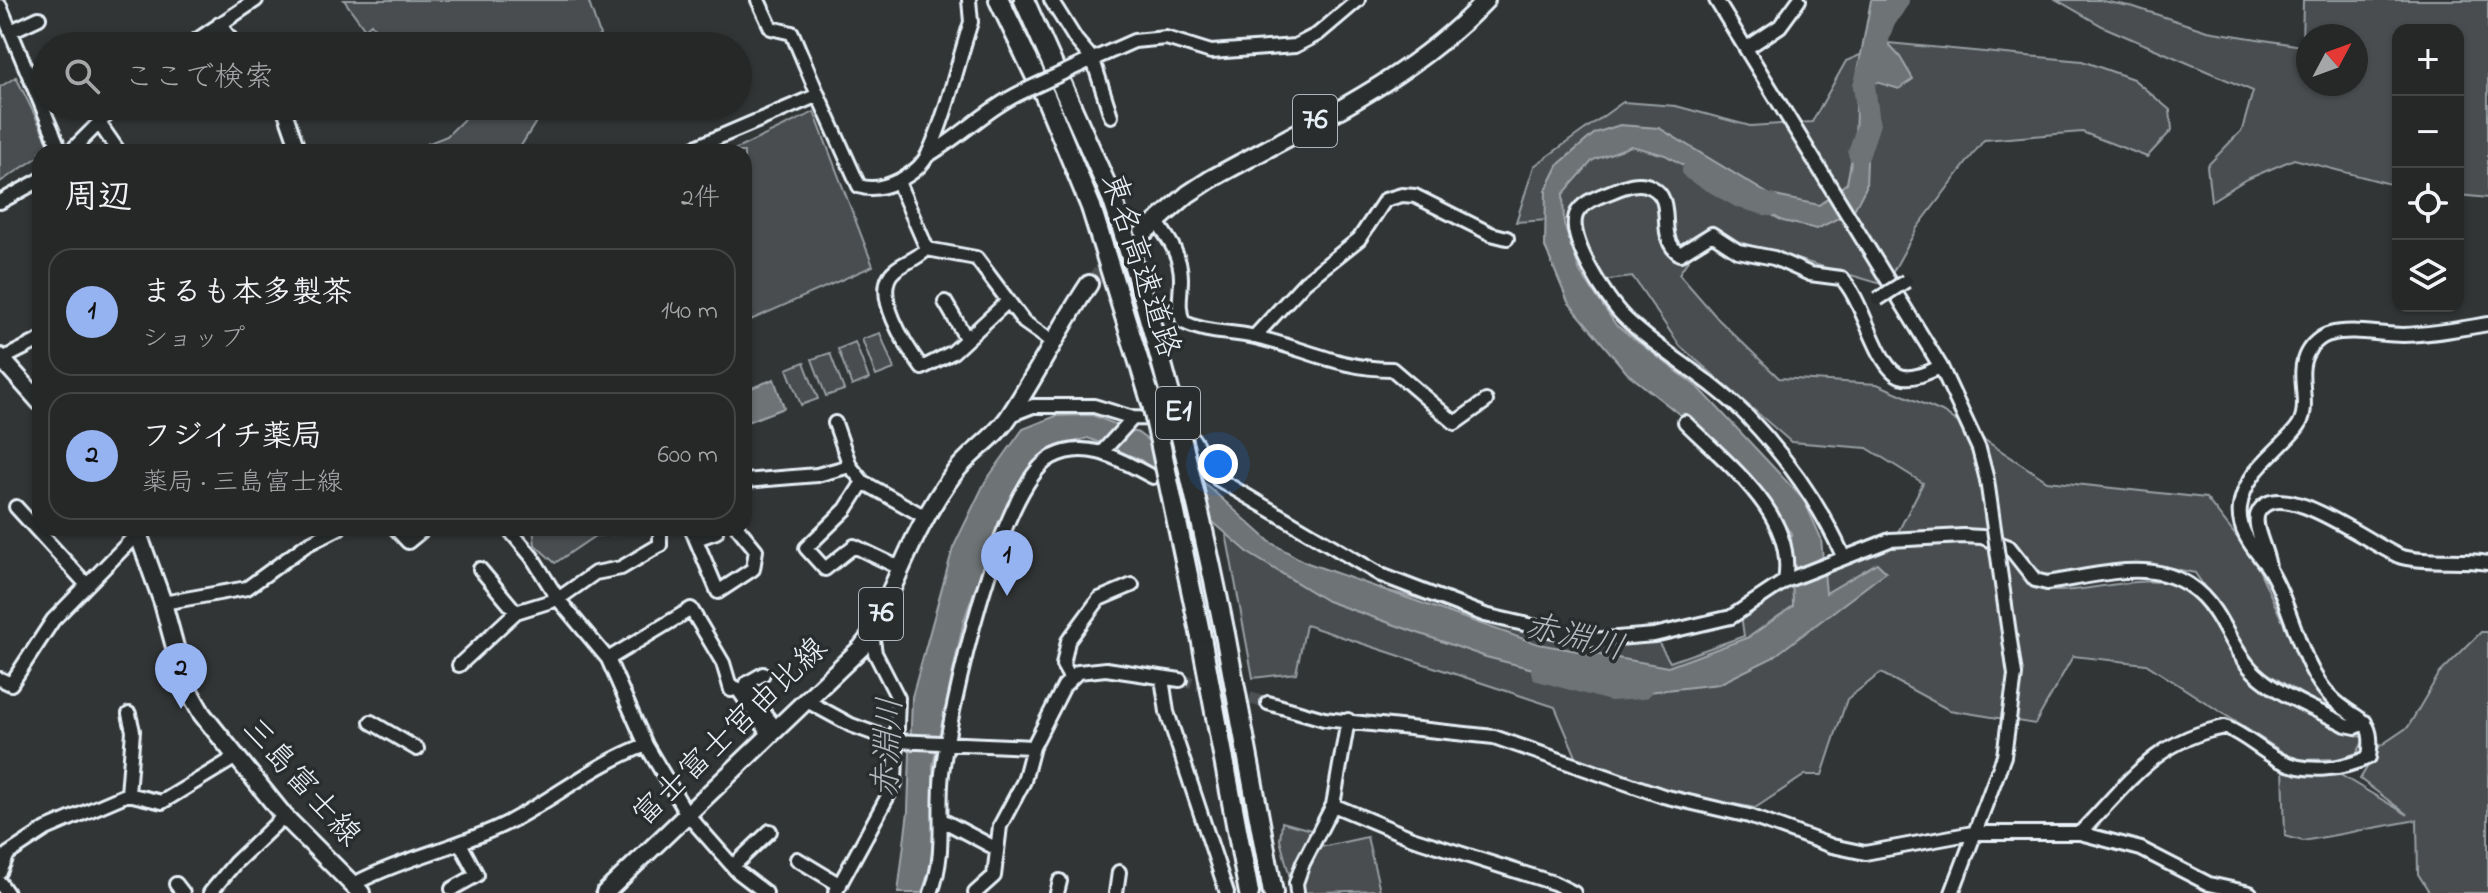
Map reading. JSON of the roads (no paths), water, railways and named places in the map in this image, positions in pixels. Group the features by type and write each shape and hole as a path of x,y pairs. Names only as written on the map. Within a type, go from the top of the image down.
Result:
{"highway":[{"name":"東名高速道路","path":"999,0 1046,98 1091,207 1152,404 1200,632 1249,893"},
{"name":"東名高速道路","path":"1024,0 1112,198 1148,304 1175,402 1225,634 1273,893"}],"main road":[{"name":"76","path":"1139,237 1211,179 1389,82 1439,45 1486,0"},
{"name":"富士富士宮由比線","path":"605,893 872,634 927,518 965,458 996,434 1010,415 1051,341 1089,284"},
{"path":"0,359 32,393"},
{"name":"三島富士線","path":"139,536 163,603 185,684 236,757 284,816 358,889"}],"street":[{"path":"208,32 256,0"},
{"path":"758,0 771,28 792,33 859,186 869,190 898,182 927,156 960,137 1004,101 1134,41 1166,38 1211,52 1295,46 1318,34 1358,0"},
{"path":"927,156 971,22 969,0"},
{"path":"1051,0 1088,62 1111,116"},
{"path":"1716,0 1941,367 1979,449 1987,480 2015,675 2004,756 1952,893"},
{"path":"1747,48 1780,26 1799,0"},
{"path":"0,6 32,82"},
{"path":"11,31 39,18"},
{"path":"219,24 225,32"},
{"path":"703,144 818,95"},
{"path":"48,120 58,144"},
{"path":"78,144 102,120"},
{"path":"288,120 296,144"},
{"path":"99,123 113,144"},
{"path":"898,182 927,249"},
{"path":"1838,558 1810,492 1747,417 1707,379 1622,315 1594,278 1574,224 1577,212 1601,196 1641,183 1661,195 1666,236 1672,249 1680,254 1712,234 1738,251 1774,258 1810,274 1841,278 1863,309 1873,339 1889,370 1901,377 1916,376 1941,367"},
{"path":"0,202 32,184"},
{"path":"1254,337 1305,282 1359,239 1385,200 1402,195 1415,196 1491,234 1507,238"},
{"path":"1156,221 1175,249 1181,276 1177,305 1183,322 1199,330 1254,337 1358,369 1392,369 1455,423 1486,401"},
{"path":"927,249 976,258 1024,322 1051,341"},
{"path":"927,249 912,263 896,269 889,278 890,315 922,368 953,352 1007,302"},
{"path":"1863,309 1906,281"},
{"path":"945,302 966,338"},
{"path":"2080,833 2131,775 2167,747 2199,732 2225,727 2281,761 2314,769 2353,765 2369,757 2373,735 2365,722 2331,698 2314,675 2285,598 2241,527 2240,506 2256,470 2297,429 2304,416 2302,369 2307,353 2316,341 2330,334 2403,335 2488,324"},
{"path":"0,359 32,344"},
{"path":"1010,415 1033,406 1094,406 1128,422 1168,419 1193,439 1218,479 1381,575 1485,615 1593,640 1654,635 1731,617 1785,581 1890,540 1982,537 2009,547 2035,580 2047,583 2154,570 2187,581 2203,595 2239,654 2255,673 2274,687 2346,725 2356,727 2365,722"},
{"path":"1103,451 1128,422"},
{"path":"1685,422 1739,475 1773,516 1789,558 1785,581"},
{"path":"835,423 850,466 863,482 927,518"},
{"path":"931,893 943,850 941,777 957,682 1002,537 1022,496 1037,469 1049,458 1075,451 1103,451 1153,477"},
{"path":"752,480 817,475 850,466"},
{"path":"863,482 846,509 806,548 825,569 854,546 902,569"},
{"path":"2269,569 2269,554 2255,520 2264,505 2287,501 2366,535 2399,556 2488,563"},
{"path":"16,507 32,525"},
{"path":"42,536 87,585"},
{"path":"0,679 11,684 53,620 132,536"},
{"path":"314,536 316,540"},
{"path":"163,603 247,588 324,536"},
{"path":"515,536 532,557 558,599 608,659 646,745 687,814 733,866 766,893"},
{"path":"459,665 516,612 558,599 595,573 621,568 660,545 660,536"},
{"path":"695,536 718,592 753,569 756,550 745,536"},
{"path":"480,569 516,612"},
{"path":"1071,679 1063,665 1068,641 1099,599 1132,585"},
{"path":"608,659 691,609 723,663 731,690 737,688 772,731"},
{"path":"797,859 837,889 895,783 898,698 875,653 872,634"},
{"path":"975,893 994,876 1000,826 1024,781 1033,747 1047,715 1071,679 1078,672 1106,669 1180,680"},
{"path":"763,674 747,683 747,692 772,731"},
{"path":"1162,678 1167,712 1227,893"},
{"path":"805,700 851,725 895,741 1033,747"},
{"path":"1268,703 1324,719 1494,737 1663,796 1749,816 1832,846 1865,853 1973,833 2080,833 2141,849 2209,884 2250,893"},
{"path":"128,794 133,731 129,714"},
{"path":"1297,893 1296,883 1303,863 1333,805 1348,720"},
{"path":"371,722 417,749"},
{"path":"358,889 399,862 461,845 534,809 627,752 646,745"},
{"path":"1,863 46,829 128,794 162,802 236,757"},
{"path":"1333,805 1412,838 1554,883 1574,893"},
{"path":"210,893 235,863 284,816"},
{"path":"942,820 997,849"},
{"path":"733,866 770,831"},
{"path":"452,889 477,875 461,845"},
{"path":"1116,893 1119,872"},
{"path":"0,883 7,893"},
{"path":"985,883 994,893"}],"waterway":[{"name":"赤淵川","path":"1859,153 1869,123 1864,86 1883,23 1898,0"},
{"name":"赤淵川","path":"1693,170 1740,197 1770,205"},
{"name":"赤淵川","path":"1542,671 1611,690 1641,688"}],"tunnel":[{"path":"1089,284 1135,241"},
{"path":"1180,680 1268,703"}],"place":[{"name":"まるも本多製茶","path":"1007,596"},
{"name":"フジイチ薬局","path":"181,709"}]}
